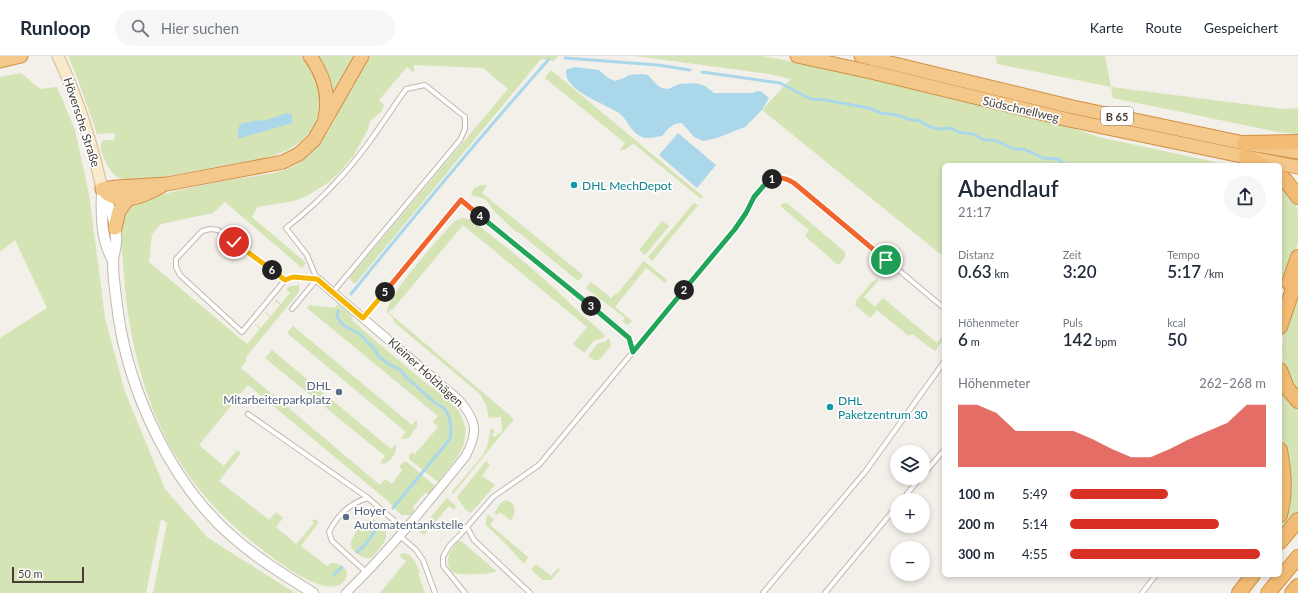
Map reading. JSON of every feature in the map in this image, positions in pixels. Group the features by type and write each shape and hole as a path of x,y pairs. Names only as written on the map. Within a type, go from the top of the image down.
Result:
{"highway":[{"path":"0,61 21,56"},
{"path":"310,56 322,75 325,87 327,111 324,122"},
{"path":"102,189 167,184 283,162 291,159 314,140 362,56"},
{"name":"Südschnellweg","path":"797,56 871,72 1069,120 1246,157"},
{"name":"Südschnellweg","path":"861,56 1073,107 1244,143"},
{"path":"1244,143 1298,142"},
{"name":"B 65","path":"1244,143 1298,152"},
{"path":"1246,157 1258,163"},
{"name":"B 65","path":"1246,157 1277,163"},
{"name":"B 65","path":"1282,164 1298,167"},
{"path":"1282,178 1298,196"},
{"path":"102,189 113,198 128,199 149,193 167,184"},
{"path":"115,228 119,211 128,199"},
{"path":"1282,301 1298,257"},
{"path":"1282,321 1298,274"},
{"path":"1282,375 1287,388 1298,401"},
{"path":"1282,464 1285,486 1282,507"},
{"path":"1282,540 1298,520"},
{"path":"1282,576 1298,557"},
{"path":"1239,593 1247,577"},
{"path":"1239,593 1252,577"},
{"path":"1268,593 1281,577"},
{"path":"1292,593 1298,586"}],"main road":[{"name":"Höversche Straße","path":"58,56 82,116 96,162 102,189"}],"street":[{"name":"Höversche Straße","path":"102,189 110,207 115,228 116,244 113,260 115,292 125,349 135,384 150,423 166,453 184,481 201,504 232,537 253,554 313,593"},
{"name":"Höversche Straße","path":"102,189 102,215 105,240 108,252 113,260"},
{"name":"Kleiner Holzhägen","path":"317,279 458,399 468,411 473,421 474,432 472,445 465,457 402,533 367,573 346,593"}],"lane":[{"path":"317,279 307,255 286,228 313,206 339,180 406,89 425,85 465,117 465,129 460,140 332,292"},
{"path":"465,593 443,566 443,557 449,546 493,497 539,465 735,229 746,213 754,197 771,179 780,177 787,178 794,183 942,306"},
{"path":"363,318 461,200 619,328 629,338 633,352"},
{"path":"285,280 218,230 210,229 202,231 176,259 176,267 180,275 242,332 285,280 293,277 317,279"},
{"path":"292,309 317,279"},
{"path":"763,593 865,472 942,365"},
{"path":"248,414 368,498 402,533 416,550 423,560 435,593"},
{"path":"930,467 942,452"},
{"path":"908,493 914,485"},
{"path":"367,573 332,541 329,532 334,522 347,508 358,501 368,498"},
{"path":"825,593 890,514"},
{"path":"467,527 474,540 530,593"},
{"path":"1142,593 1154,577"}],"green space":[{"path":"68,56 304,56 314,71 319,83 320,105 318,116 308,135 290,149 268,157 147,180 121,179 112,173 108,167 101,148 102,141 114,140 115,133 97,134"},
{"path":"316,56 357,56 332,97"},
{"path":"368,56 558,56 554,61 541,59 355,284 349,278 508,89 483,68 414,65 414,73 407,67 379,100 384,105 381,112 370,121 368,129 354,155 341,171 329,182 307,196 294,201 257,207 252,217 306,263 302,268 225,202 213,213 161,224 152,234 149,262 247,344 260,329 255,324 261,328 270,317 265,312 271,316 280,305 275,301 276,299 281,304 290,293 286,289 290,286 296,286 299,283 299,292 246,357 246,361 241,368 380,485 385,479 392,484 402,470 399,467 406,461 435,486 429,494 425,493 413,507 414,511 411,515 401,515 388,501 248,385 199,445 224,466 237,450 241,453 219,481 269,520 276,512 283,518 276,527 296,544 314,523 312,521 314,519 319,522 301,546 327,566 331,563 336,563 345,569 347,574 343,582 339,585 331,587 310,581 295,573 238,530 207,499 189,476 171,447 162,430 147,392 131,333 121,242 121,224 125,209 136,203 191,188 277,172 296,165 308,156 329,130"},
{"path":"635,56 762,56 774,58 865,76 1057,123 1099,137 1220,163 942,163 942,255 762,110 791,79 769,74"},
{"path":"996,56 1105,56 1111,87 997,64"},
{"path":"551,70 703,196 701,199 634,144 624,150 620,150 625,143 545,78"},
{"path":"21,73 40,89 57,87 75,130 89,194 105,318 125,392 165,489 208,538 295,593 153,593 167,523 161,519 146,593 0,593 0,338 47,308 15,240 0,252 0,77"},
{"path":"1111,87 1284,109 1298,108 1298,134 1278,132 1113,98"},
{"path":"1282,184 1293,197 1298,211 1298,243 1282,290"},
{"path":"487,185 482,193 583,275 578,281 517,231 516,232 495,212 486,200 471,195 474,188"},
{"path":"694,203 698,205 652,261 648,257"},
{"path":"783,203 787,203 845,252 845,257 840,264 837,264 805,236 809,230 780,206"},
{"path":"463,218 471,220 514,254 605,335 603,338 594,341 584,353 573,344 587,327 463,225 393,309 388,312 514,419 453,494 451,493 483,455 488,444 491,428 495,431 492,435 495,437 502,431 501,417 489,418 486,405 480,394 394,322 393,318 387,312 389,304 395,293 414,268 451,225 455,221"},
{"path":"662,221 669,226 645,255 639,250"},
{"path":"644,261 667,280 665,283 646,268 615,307 632,321 627,325 622,321 625,318 586,288 591,282 611,298 616,293 617,294"},
{"path":"877,279 879,280 864,297 875,307 883,298 937,343 942,337 942,342 935,351 912,334 909,336 877,310 870,318 855,305 856,301 872,282"},
{"path":"1298,286 1298,392 1287,374 1284,363 1283,341 1288,318"},
{"path":"338,304 352,316 353,321 378,343 427,384 452,401 460,413 466,429 464,444 458,456 438,482 409,459 409,455 412,452 415,454 438,427 433,422 438,416 307,308 309,305 335,308"},
{"path":"293,326 412,425 417,419 417,426 409,438 401,438 406,432 287,333"},
{"path":"609,338 611,346 599,360 594,360 588,356 597,344 606,341"},
{"path":"272,350 391,449 396,444 396,451 390,460 383,464 380,463 385,456 265,358"},
{"path":"1282,384 1298,406 1298,513 1282,529 1285,516 1285,450 1282,439"},
{"path":"486,461 490,465 482,476 495,485 471,513 465,509 457,497"},
{"path":"447,498 456,506 454,510 449,506 424,535 419,531"},
{"path":"506,500 510,501 514,506 515,511 511,521 500,512 497,515 494,513 501,503"},
{"path":"488,515 494,519 490,525 528,557 525,563 523,563 486,525"},
{"path":"371,519 382,526 386,534 384,543 381,547 371,558 368,558 355,552 351,546 351,543 358,530"},
{"path":"458,541 461,541 496,571 483,574 461,574 450,569 448,565 449,555 454,545"},
{"path":"402,553 409,555 415,562 420,572 418,573 425,593 380,593 406,561 399,556"},
{"path":"536,564 551,576 558,568 560,570 551,580 543,580 531,570"}],"water":[{"path":"574,67 599,70 608,78 615,81 629,75 643,74 648,75 658,86 662,88 668,89 679,84 696,83 705,86 714,93 752,93 758,91 762,92 769,98 762,110 745,127 717,138 703,141 694,137 682,123 679,123 673,125 662,136 645,138 634,132 619,113 586,96 571,84 567,77 566,70"},
{"path":"287,113 291,114 292,123 238,138 240,124 258,120 263,121"},
{"path":"678,133 716,165 697,188 659,155"}],"waterway":[{"path":"565,58 658,65 690,70"},
{"path":"351,294 448,176 549,59"},
{"path":"702,72 780,83 811,99 869,108 881,113 897,115 920,121 930,127 939,129 951,128 958,132 973,134 984,140 994,140 1014,149 1024,149 1043,158 1058,159 1063,163"},
{"path":"338,311 337,317 343,325 360,334 376,351 378,356 390,365 399,369 434,402 445,409 449,417 451,428 450,439 393,508"},
{"path":"357,552 365,545 380,524"},
{"path":"334,575 342,567"}],"place":[{"name":"DHL MechDepot","path":"574,185"},
{"name":"DHL Mitarbeiterparkplatz","path":"339,392"},
{"name":"DHL Paketzentrum 30","path":"830,407"},
{"name":"Hoyer Automatentankstelle","path":"346,517"}],"route":[{"path":"234,242 285,280 293,277 317,279 363,318 461,200 619,328 629,338 633,352 735,229 746,213 754,197 771,179 780,177 787,178 886,260"}]}
